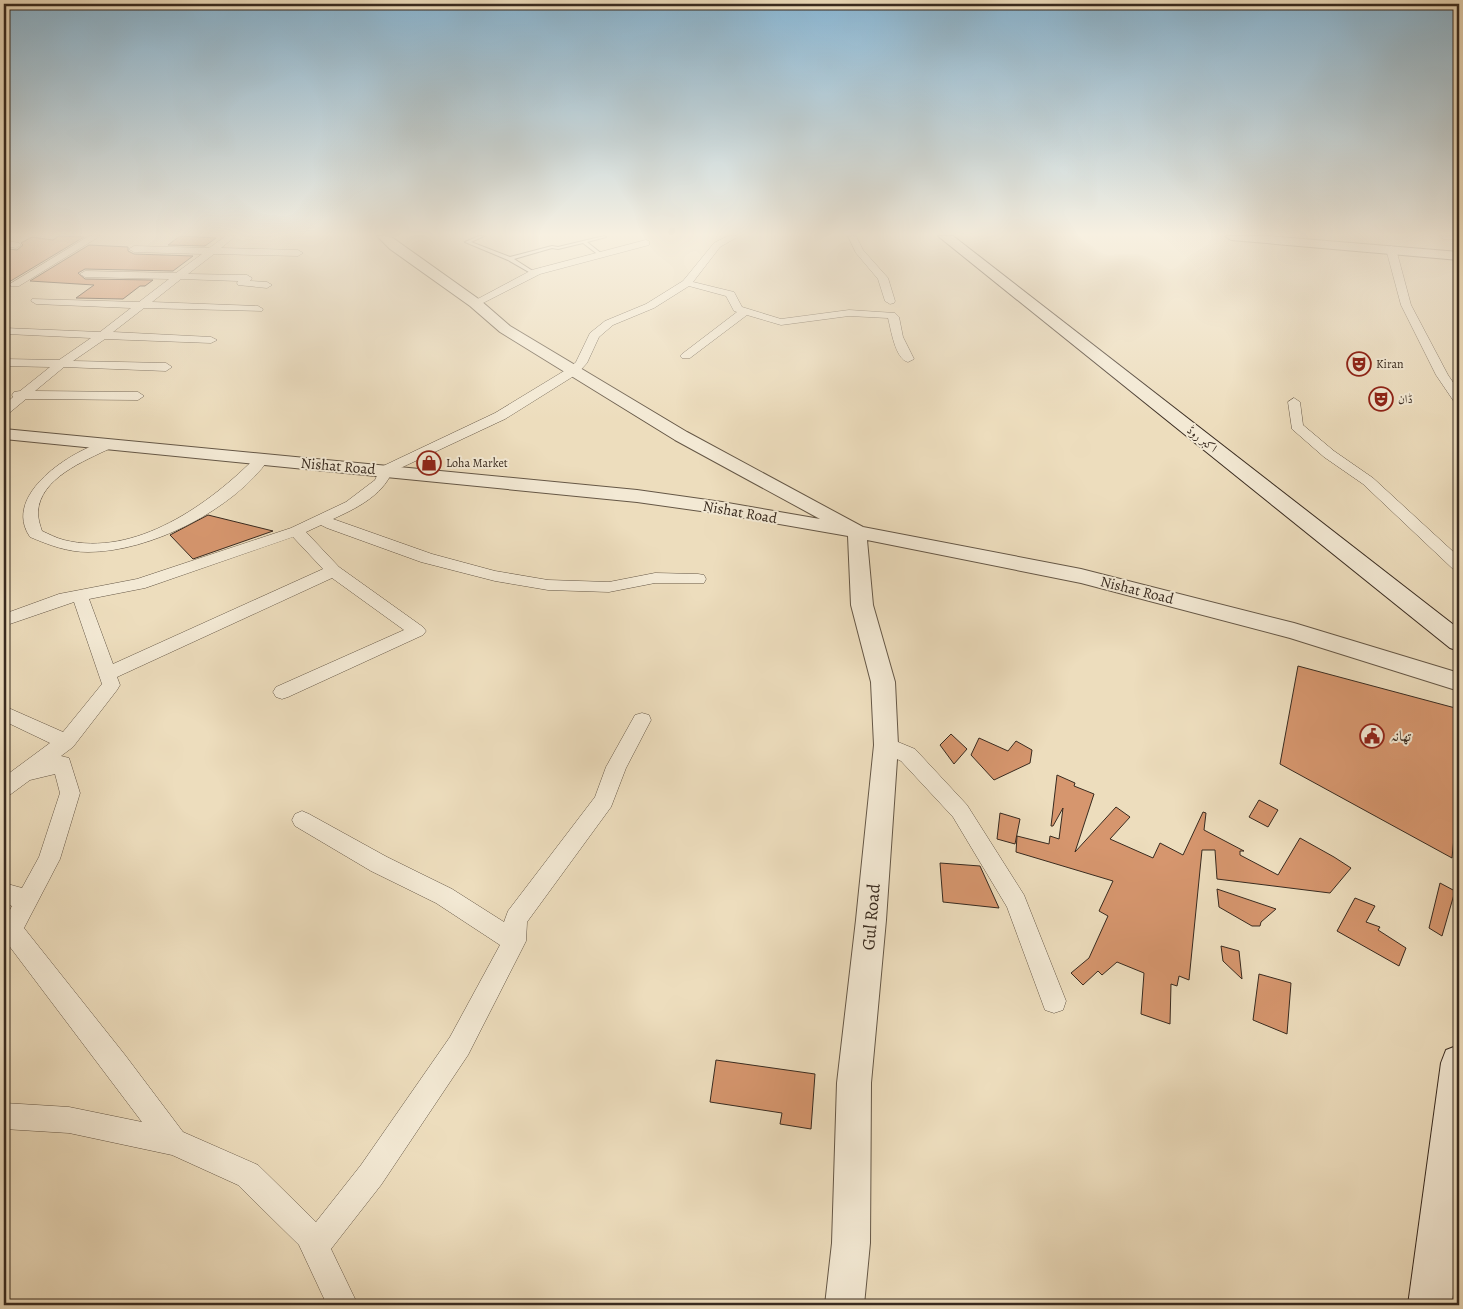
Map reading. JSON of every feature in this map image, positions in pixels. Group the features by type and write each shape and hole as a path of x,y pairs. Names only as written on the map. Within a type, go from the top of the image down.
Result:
{"main road":[{"name":"اکبر روڈ","path":"1022,297 1459,642"},
{"path":"1430,1305 1454,1158 1459,1063"}],"street":[{"path":"4,411 61,364 101,336 150,297"},
{"path":"467,297 505,329 573,371 681,436 856,532"},
{"path":"475,303 487,297"},
{"path":"4,620 59,600 139,584 296,531 323,519 351,505 380,482 386,470 500,416 573,371 581,363 594,335 609,323 650,306 664,297"},
{"path":"732,297 738,309 780,322 848,313 891,315 894,317 897,337 908,360"},
{"path":"889,297 890,301"},
{"path":"1405,297 1406,305 1442,375 1459,400"},
{"path":"36,301 258,309"},
{"path":"686,356 746,311"},
{"path":"7,331 211,340"},
{"path":"4,362 166,367"},
{"path":"4,395 138,396"},
{"path":"1294,402 1297,426 1329,454 1368,481 1459,565"},
{"name":"Nishat Road","path":"4,434 386,470 638,496 722,508 1081,576 1294,630 1459,682"},
{"path":"106,445 67,464 39,488 30,511 35,534 64,544 95,546 132,543 180,524 232,489 262,459"},
{"path":"323,519 332,525 427,558 495,576 548,584 609,587 655,578 698,578"},
{"path":"282,692 417,631 334,571 296,531"},
{"name":"Gul Road","path":"845,1305 851,1243 854,1083 871,920 886,745 883,682 862,605 856,532"},
{"path":"107,674 334,571"},
{"path":"4,788 66,742 111,685 80,596"},
{"path":"4,713 66,742"},
{"path":"315,1247 371,1175 459,1046 514,940 516,919 604,801 616,767 642,720"},
{"path":"886,745 908,755 960,812 1016,902 1054,1001"},
{"path":"25,773 62,764 70,793 49,859 11,930 116,1064 173,1142"},
{"path":"302,820 379,864 444,896 514,940"},
{"path":"4,893 27,900"},
{"path":"4,1116 69,1120 173,1142 248,1175 309,1235 344,1305"}],"building":[{"path":"77,297 126,297 123,299 76,298"},
{"path":"208,515 273,531 193,559 170,535"},
{"name":"تھانہ","path":"1298,666 1459,709 1459,786 1452,858 1280,764"},
{"path":"951,734 967,749 954,764 940,745"},
{"path":"979,738 1008,751 1016,741 1032,750 1030,763 994,780 971,755"},
{"path":"1057,775 1075,783 1074,786 1094,794 1075,852 1116,807 1130,817 1110,839 1153,858 1160,843 1183,855 1203,812 1206,813 1204,830 1244,851 1240,851 1240,855 1278,875 1300,838 1351,868 1330,893 1217,879 1215,850 1202,850 1189,980 1179,976 1177,986 1171,984 1170,1024 1141,1014 1144,973 1117,962 1102,975 1098,971 1083,985 1071,973 1089,958 1108,916 1099,911 1113,881 1016,852 1017,836 1049,844 1050,836 1059,839 1063,808 1053,826 1051,826"},
{"path":"1259,800 1278,810 1268,827 1249,817"},
{"path":"1000,813 1020,819 1015,844 997,839"},
{"path":"940,863 980,866 999,908 943,902"},
{"path":"1440,883 1455,891 1442,936 1429,928"},
{"path":"1217,889 1276,909 1261,922 1260,926 1252,926 1219,907"},
{"path":"1355,898 1375,906 1366,922 1380,927 1378,930 1406,948 1399,966 1337,931"},
{"path":"1221,946 1239,951 1242,979 1223,961"},
{"path":"1259,974 1291,983 1287,1034 1253,1020"},
{"path":"716,1060 815,1074 811,1129 780,1124 782,1113 710,1102"}],"place":[{"name":"Kiran","path":"1359,364"},
{"name":"ڈان","path":"1381,399"},
{"name":"Loha Market","path":"429,463"},
{"name":"تھانہ","path":"1372,736"}]}
